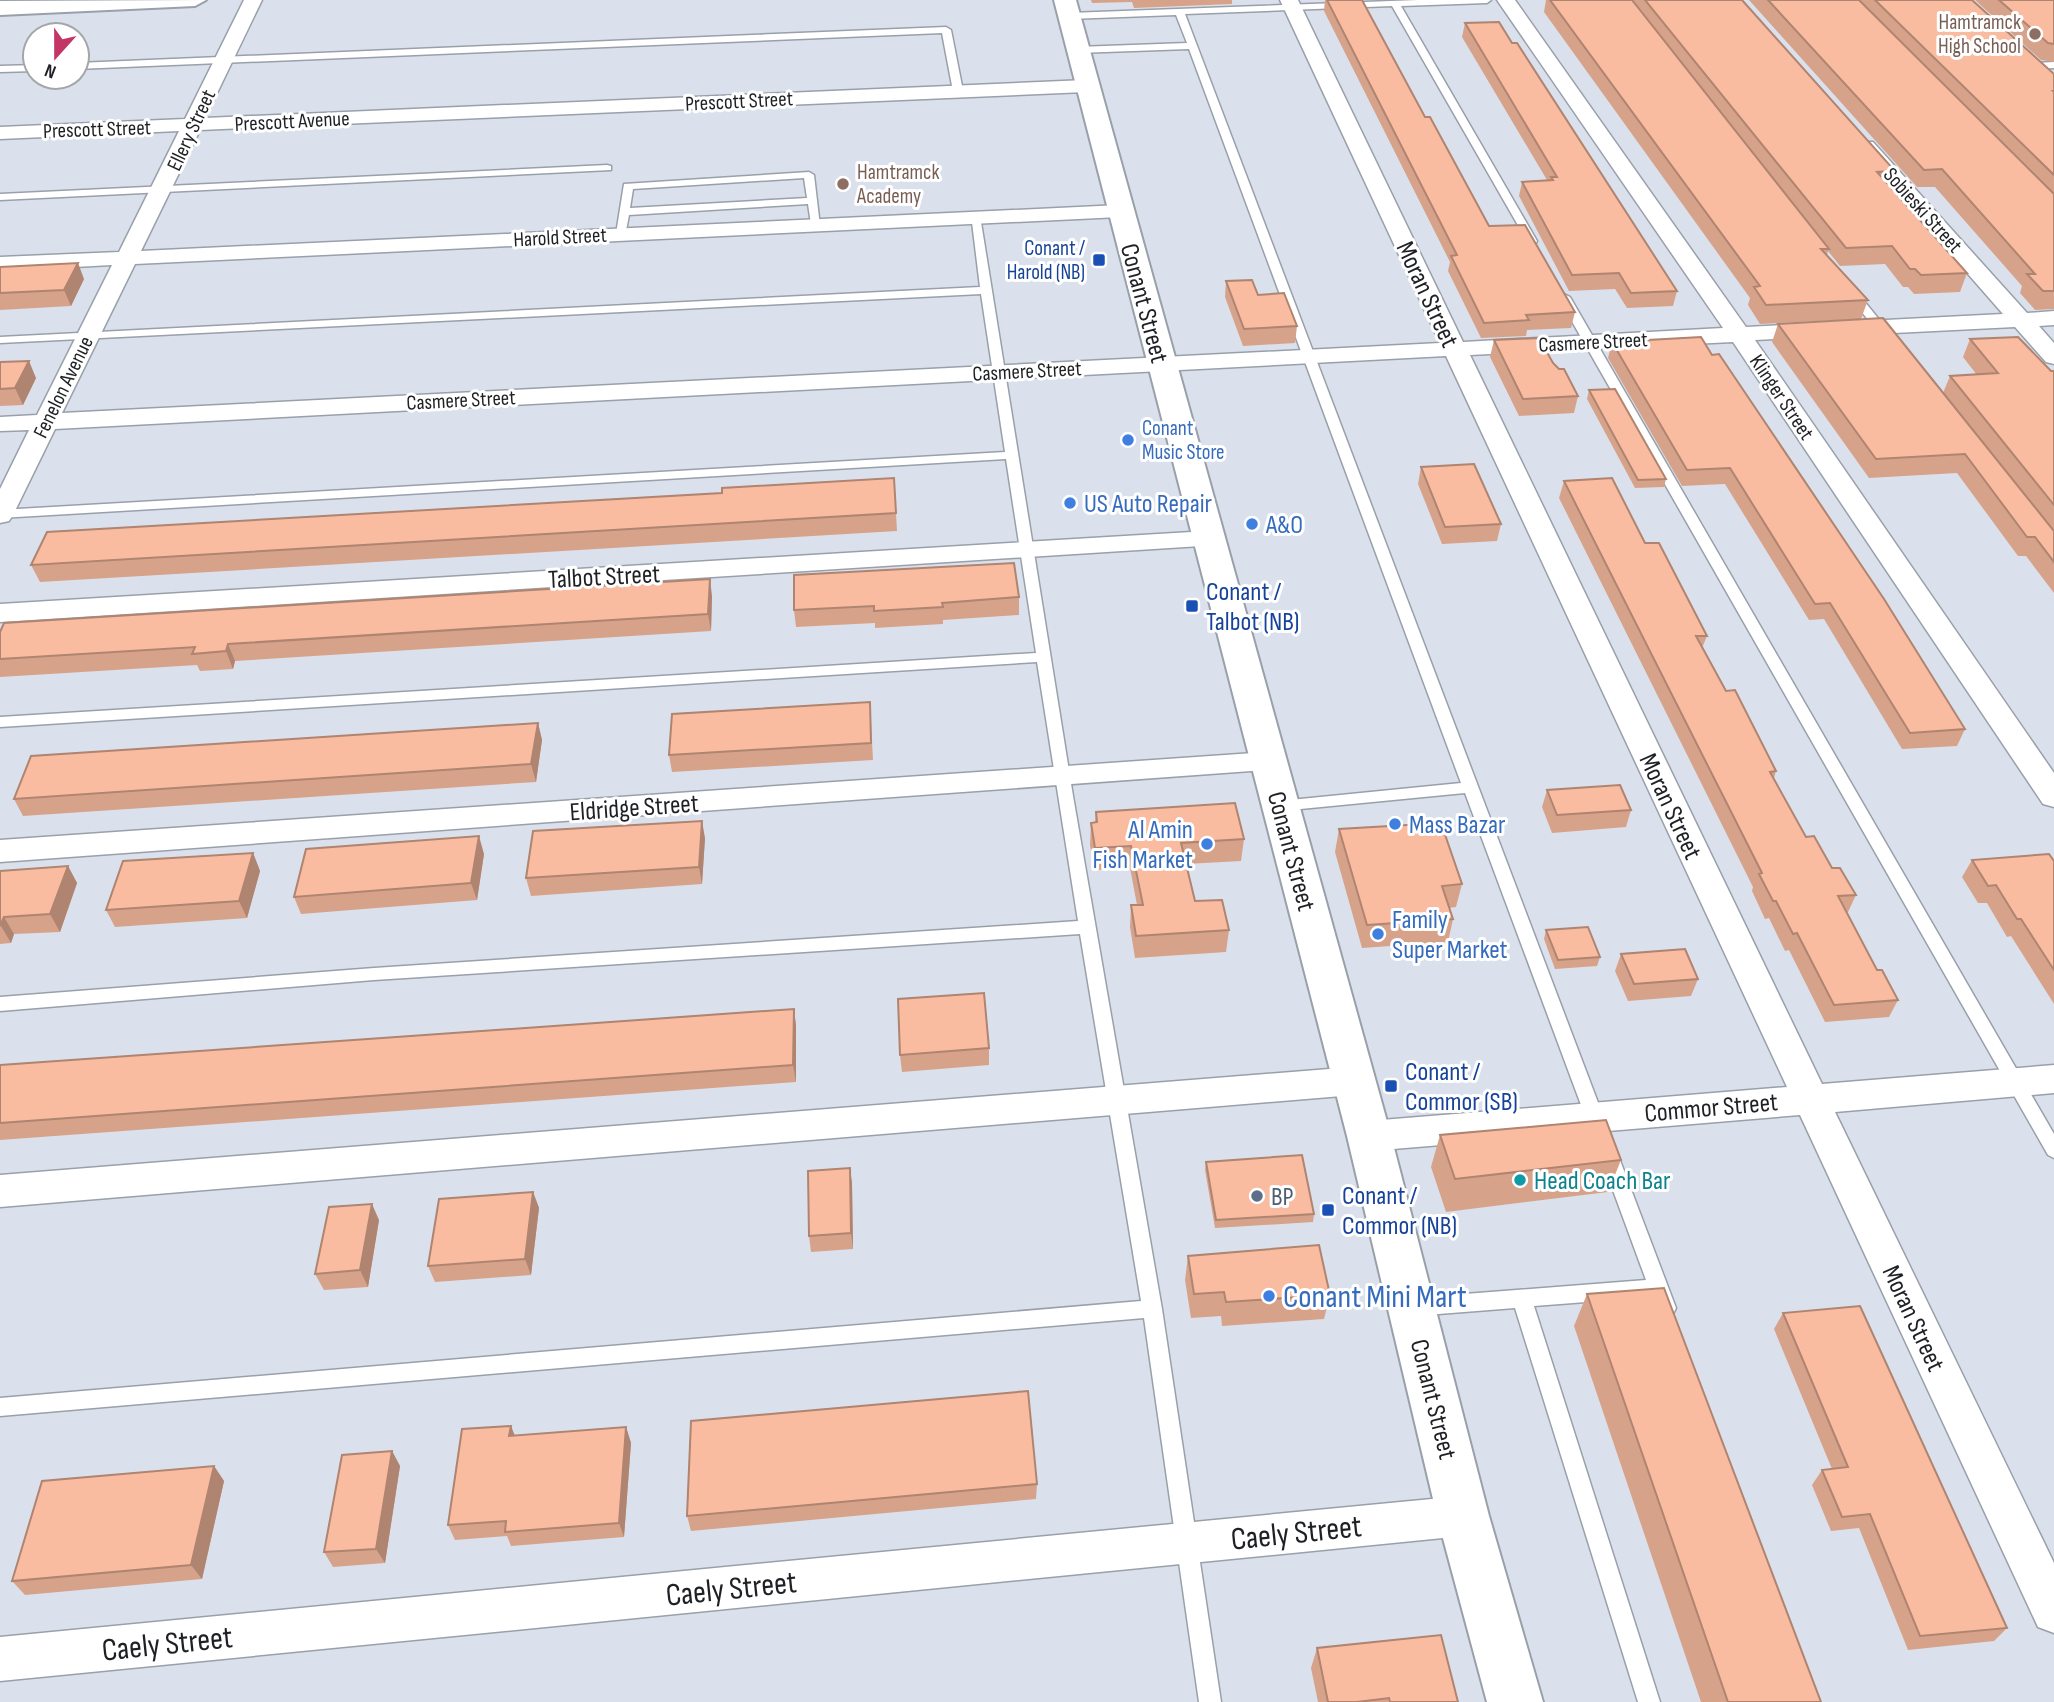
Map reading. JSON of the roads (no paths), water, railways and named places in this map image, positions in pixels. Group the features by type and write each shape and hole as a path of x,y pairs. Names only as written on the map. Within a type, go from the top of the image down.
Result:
{"main road":[{"path":"0,8 195,0"},
{"name":"Conant Street","path":"1074,38 1369,1136 1462,1516 1515,1702"}],"street":[{"name":"Ellery Street","path":"125,258 162,190 253,0"},
{"name":"Klinger Street","path":"1506,0 1739,334 2054,796"},
{"name":"Moran Street","path":"1291,4 2054,1611"},
{"name":"Prescott Street","path":"391,116 958,91 1074,38"},
{"path":"2028,62 2054,85"},
{"name":"Prescott Avenue","path":"193,125 391,116"},
{"name":"Prescott Street","path":"0,133 193,125"},
{"name":"Sobieski Street","path":"1855,134 2054,357"},
{"name":"Harold Street","path":"0,264 975,215 1120,211"},
{"name":"Fenelon Avenue","path":"0,514 125,258"},
{"name":"Casmere Street","path":"0,424 2054,318"},
{"name":"Talbot Street","path":"0,613 1208,540"},
{"name":"Eldridge Street","path":"0,851 1268,762"},
{"name":"Commor Street","path":"1369,1136 2054,1079"},
{"path":"0,1191 1354,1082"},
{"name":"Caely Street","path":"0,1659 1462,1516"}],"lane":[{"path":"1074,38 1180,12 1250,5 1487,0"},
{"path":"1395,4 1535,246"},
{"path":"1180,12 1673,1327"},
{"path":"91,66 947,30 958,91"},
{"path":"1074,38 1193,46"},
{"path":"2028,62 2054,65"},
{"path":"0,69 21,68"},
{"path":"0,197 607,168"},
{"path":"621,234 628,186 795,176 809,176 816,224"},
{"path":"624,212 813,201"},
{"path":"975,215 1062,777 1152,1309 1210,1702"},
{"path":"1556,282 2054,1150"},
{"path":"1844,283 1898,351"},
{"path":"0,340 986,290"},
{"path":"0,514 1011,455"},
{"path":"0,722 1043,657"},
{"path":"1280,806 1471,787"},
{"path":"0,1004 374,974 1087,927"},
{"path":"1411,1307 1658,1288"},
{"path":"1522,1299 1649,1702"},
{"path":"0,1407 1152,1309"}],"place":[{"name":"Hamtramck High School","path":"2035,34"},
{"name":"Hamtramck Academy","path":"843,184"},
{"name":"Conant / Harold (NB)","path":"1099,260"},
{"name":"Conant Music Store","path":"1128,440"},
{"name":"US Auto Repair","path":"1070,503"},
{"name":"A&O","path":"1252,524"},
{"name":"Conant / Talbot (NB)","path":"1192,606"},
{"name":"Mass Bazar","path":"1395,824"},
{"name":"Al Amin Fish Market","path":"1207,844"},
{"name":"Family Super Market","path":"1378,934"},
{"name":"Conant / Commor (SB)","path":"1391,1086"},
{"name":"Head Coach Bar","path":"1520,1180"},
{"name":"BP","path":"1257,1196"},
{"name":"Conant / Commor (NB)","path":"1328,1210"},
{"name":"Conant Mini Mart","path":"1269,1296"}]}
